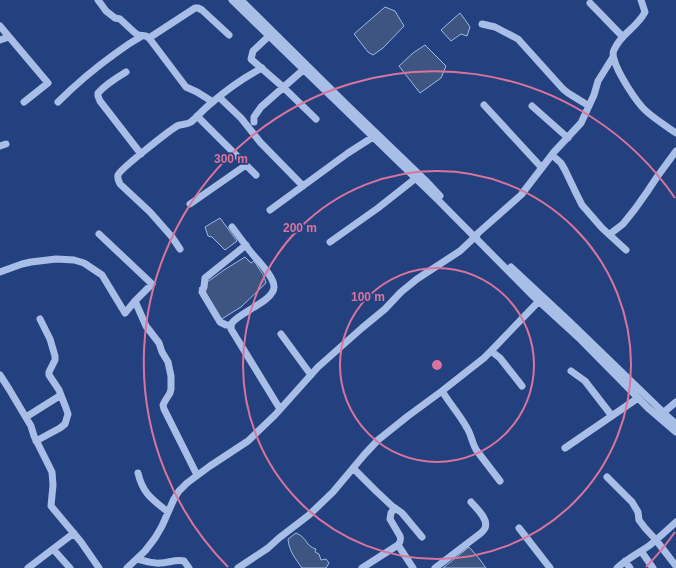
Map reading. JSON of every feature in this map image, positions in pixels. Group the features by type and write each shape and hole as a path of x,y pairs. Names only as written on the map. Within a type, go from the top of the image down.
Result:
{"street":[{"path":"98,0 111,15 120,20 138,35 146,37 186,87 213,102"},
{"path":"232,0 269,36 278,40 425,180 540,301 648,408 676,432"},
{"path":"241,0 304,70 676,424"},
{"path":"127,568 150,546 162,526 174,499 187,483 248,441 332,354 385,309 401,292 417,279 460,251 522,195 552,155 581,123 594,95 598,81 613,57 614,51 622,36 636,24 645,12 641,0"},
{"path":"590,3 622,36"},
{"path":"58,102 80,81 117,52 195,8 202,10 229,35"},
{"path":"482,24 495,27 518,39 563,89 589,106"},
{"path":"0,26 48,83 24,102"},
{"path":"269,36 253,51 251,59 316,119"},
{"path":"0,40 9,37"},
{"path":"613,57 628,87 645,110 654,118 676,132"},
{"path":"180,249 172,237 150,212 120,184 118,175 141,154 175,127 187,124 219,97 246,77 262,68"},
{"path":"254,122 254,117 261,107 304,70"},
{"path":"126,72 100,90 98,96 100,101 141,154"},
{"path":"219,97 241,118 260,142 302,186"},
{"path":"484,105 542,168"},
{"path":"532,106 568,138"},
{"path":"197,116 256,175"},
{"path":"270,210 348,153 373,137"},
{"path":"610,234 622,224 638,204 676,151"},
{"path":"552,155 561,163 579,200 602,228 626,250"},
{"path":"190,204 246,165"},
{"path":"330,242 378,208 416,178"},
{"path":"231,325 237,318 261,303 274,290 272,281 267,271 232,226"},
{"path":"0,272 22,264 56,259 74,260 84,263 102,275 125,313 152,284 99,234"},
{"path":"231,325 226,325 220,322 202,292 205,278 246,245"},
{"path":"135,301 146,326 159,343 168,362 171,376 171,389 164,401 164,409 197,475"},
{"path":"238,568 268,548 308,515 333,492 378,440 484,358 540,301"},
{"path":"36,441 60,428 67,419 68,414 61,395 49,375 55,360 55,356 50,339 40,318"},
{"path":"231,325 231,329 280,409"},
{"path":"281,334 311,375"},
{"path":"491,351 500,358 522,386"},
{"path":"571,371 585,381 612,416"},
{"path":"0,375 31,426 36,441 52,472 52,506 74,533 99,568"},
{"path":"442,391 467,428 476,451 500,481"},
{"path":"26,417 61,395"},
{"path":"565,448 638,398"},
{"path":"664,413 676,402"},
{"path":"353,468 392,506 402,513 422,537"},
{"path":"138,473 140,482 148,496 168,512"},
{"path":"607,477 632,502 638,512 639,520 676,566"},
{"path":"435,568 481,533 486,527 485,520 481,512 471,502"},
{"path":"362,568 398,544 401,539 390,519 391,513 396,508"},
{"path":"616,568 656,540 676,522"},
{"path":"519,528 550,568"},
{"path":"28,568 74,533"},
{"path":"398,544 413,568"},
{"path":"53,549 70,568"},
{"path":"641,551 653,568"},
{"path":"137,559 162,564 179,560 184,561 189,568"},
{"path":"625,561 630,568"}],"water":[{"path":"385,7 395,11 404,26 383,48 373,55 368,52 354,34"},
{"path":"460,13 470,27 467,36 461,34 451,41 441,30"},
{"path":"425,45 446,66 441,78 420,93 399,66 413,53"},
{"path":"220,218 237,241 225,250 212,237 208,236 205,227"},
{"path":"245,257 251,263 254,261 264,276 266,283 241,307 220,320 202,296 199,288"},
{"path":"296,533 303,537 312,548 316,549 315,552 319,554 321,560 326,559 329,563 326,568 302,568 293,554 288,539"},
{"path":"469,547 486,568 443,568"}]}
